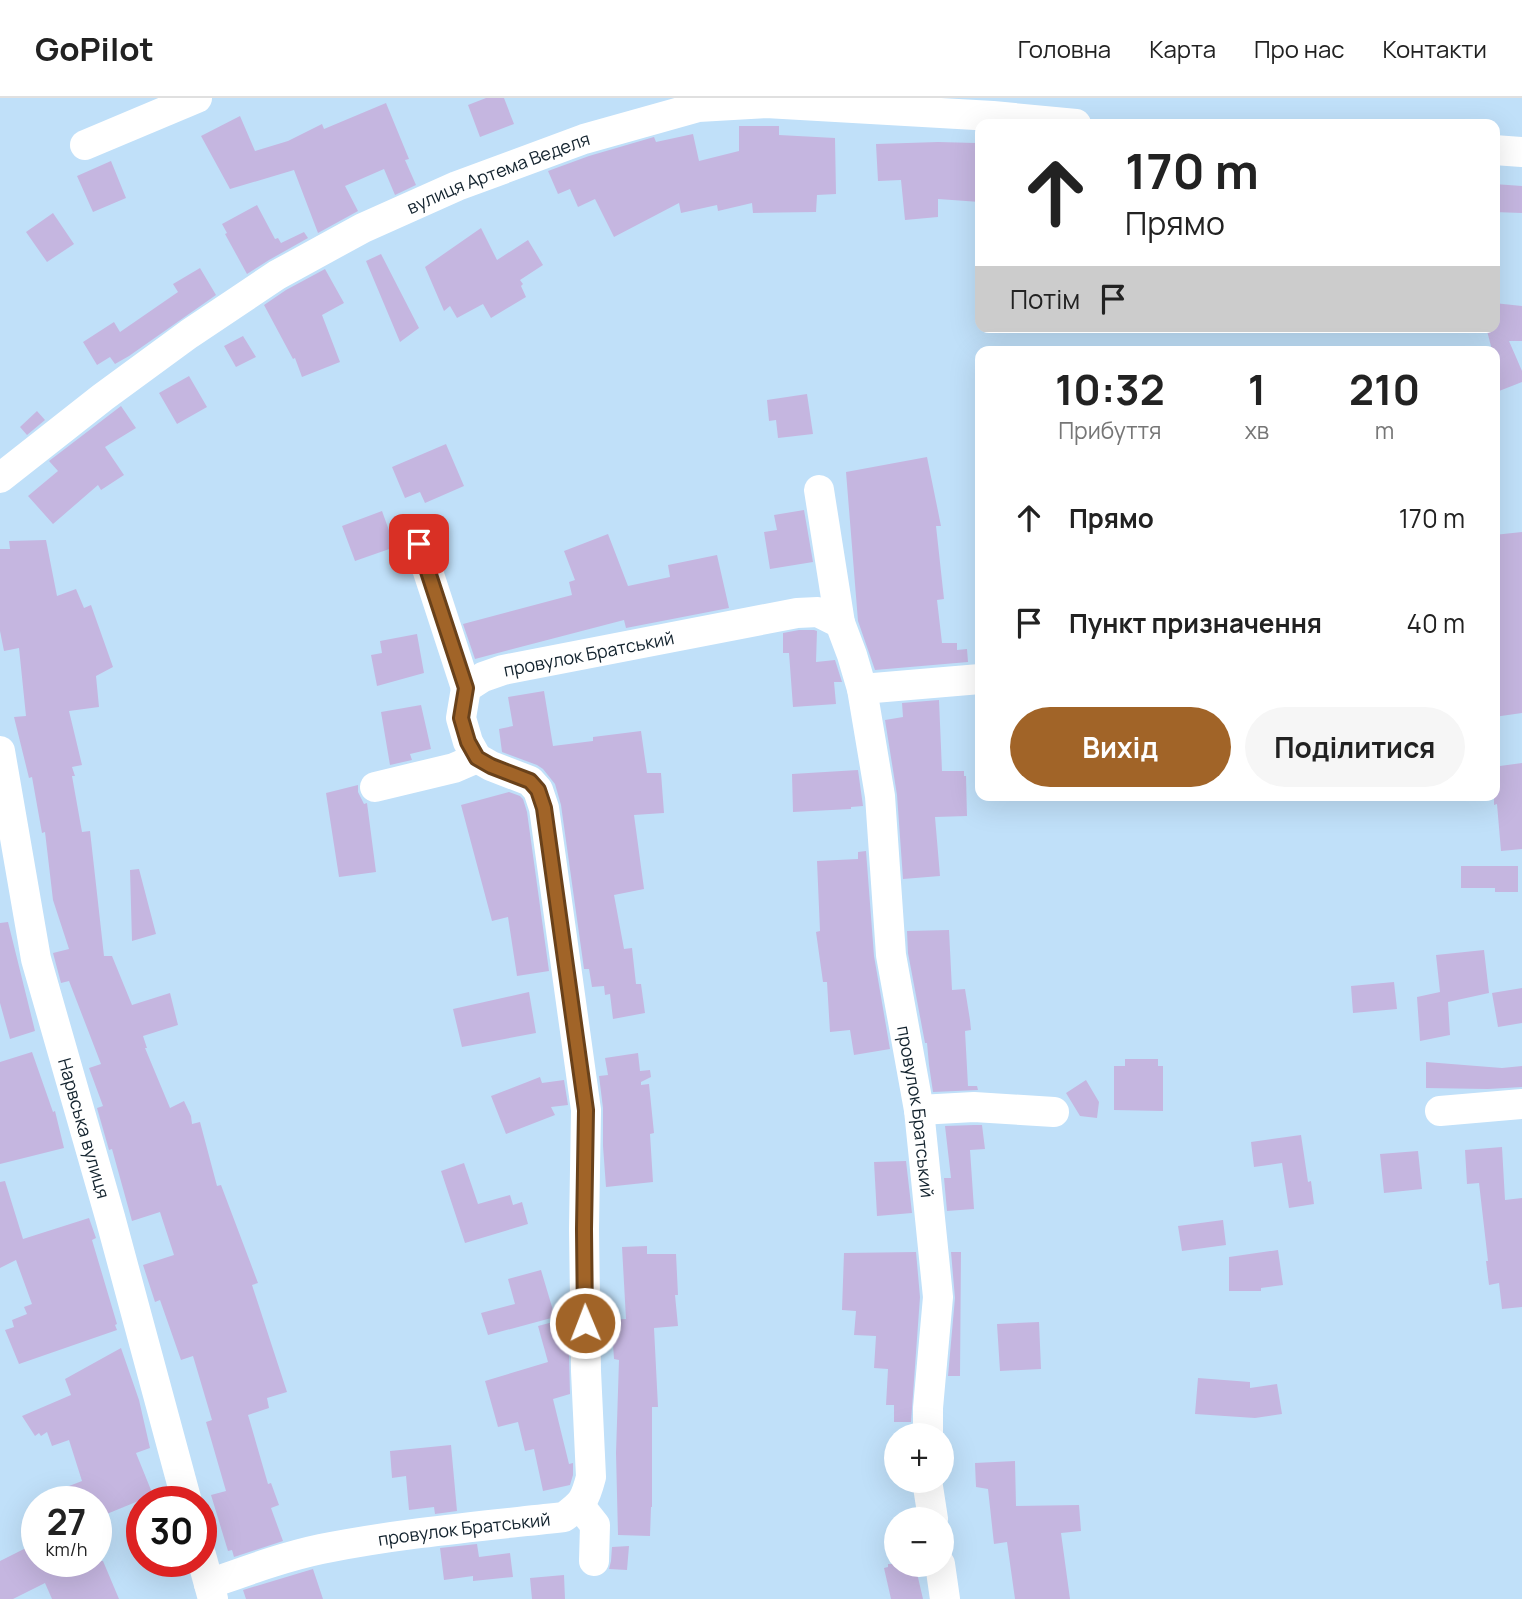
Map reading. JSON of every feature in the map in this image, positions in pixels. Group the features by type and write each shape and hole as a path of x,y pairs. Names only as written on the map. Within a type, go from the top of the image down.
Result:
{"street":[{"path":"85,145 197,98"},
{"name":"вулиця Артема Веделя","path":"0,478 103,397 189,334 277,275 363,228 457,186 584,139 696,102 766,103 1024,119"},
{"path":"1500,150 1522,152"},
{"path":"819,490 840,622"},
{"path":"419,544 466,688 461,718 468,742 477,758 530,781 538,790 544,808 586,1110 585,1306 591,1477 580,1506 595,1525 594,1561"},
{"name":"провулок Братський","path":"466,688 483,677 503,670 797,612 818,612 840,622 862,689 880,796 891,955 919,1110 938,1297 928,1423"},
{"path":"862,689 975,679"},
{"name":"Нарвська вулиця","path":"0,751 36,958 183,1486"},
{"path":"375,787 454,768 477,758"},
{"path":"1440,1111 1522,1104"},
{"path":"919,1110 974,1107 1054,1112"},
{"name":"провулок Братський","path":"211,1591 253,1568 319,1550 401,1535 564,1517 580,1506"},
{"path":"942,1577 945,1599"}],"building":[{"path":"486,98 504,98 514,124 480,137 468,105"},
{"path":"386,103 409,159 405,160 416,185 395,195 384,169 345,186 358,211 318,233 294,170 230,189 201,136 240,116 255,151 288,141 322,124 324,129"},
{"path":"739,126 779,126 779,135 835,138 836,194 817,195 816,212 753,213 752,203 718,211 717,205 681,213 679,203 614,237 595,199 578,207 570,189 558,194 548,171 654,137 656,142 693,134 699,161 739,151"},
{"path":"975,143 975,202 938,199 938,217 905,220 901,180 878,181 876,144"},
{"path":"111,161 126,198 93,212 77,176"},
{"path":"1500,184 1522,186 1522,213 1500,212"},
{"path":"257,205 275,239 278,238 281,243 304,232 308,238 247,274 222,224"},
{"path":"53,213 74,244 47,262 26,232"},
{"path":"481,228 497,260 528,240 543,265 520,280 526,297 491,318 483,304 457,318 450,306 444,311 425,267"},
{"path":"381,254 419,328 400,342 366,261"},
{"path":"200,268 216,295 129,356 115,364 110,357 97,365 83,342 114,322 120,332 178,292 173,284"},
{"path":"325,269 344,303 322,315 340,362 302,377 295,358 293,359 264,305"},
{"path":"1500,304 1522,306 1522,341 1509,341 1522,371 1522,382 1500,391 1500,346 1491,346 1488,333 1500,333"},
{"path":"243,336 256,357 236,367 224,346"},
{"path":"189,376 207,407 177,424 159,393"},
{"path":"807,394 813,434 778,438 776,420 769,421 767,400"},
{"path":"121,406 136,428 105,447 124,475 101,490 98,485 53,524 28,496 58,471 49,461"},
{"path":"37,411 45,420 27,435 20,427"},
{"path":"446,444 464,486 425,503 420,492 405,498 392,467"},
{"path":"927,457 941,526 936,526 944,599 937,600 942,643 957,643 957,650 967,649 968,662 875,670 858,621 846,472"},
{"path":"804,510 813,562 770,569 764,532 777,530 774,515"},
{"path":"382,511 395,547 355,561 342,526"},
{"path":"1522,532 1522,713 1500,716 1500,534"},
{"path":"608,534 628,586 670,577 668,565 717,555 729,608 626,628 624,620 475,659 463,624 572,595 569,582 575,580 564,551"},
{"path":"46,540 57,596 76,589 84,608 91,605 113,667 96,676 99,707 69,711 82,765 72,767 75,776 72,776 82,832 90,831 104,956 112,956 132,1005 170,993 178,1025 143,1036 145,1048 170,1108 184,1101 192,1124 200,1122 217,1186 221,1185 258,1283 252,1285 287,1392 267,1398 269,1408 248,1415 268,1484 271,1483 279,1505 271,1508 283,1541 234,1557 232,1550 228,1551 217,1515 217,1493 226,1491 206,1422 212,1420 193,1356 181,1360 160,1300 155,1302 143,1265 174,1255 160,1212 132,1221 112,1149 109,1150 97,1108 103,1106 89,1068 101,1064 69,981 61,983 53,953 69,949 53,900 45,832 42,833 32,777 29,778 14,717 26,716 19,648 4,651 0,631 0,549 10,549 9,541"},
{"path":"817,631 816,662 835,660 842,682 834,682 836,704 793,707 789,653 783,653 783,633"},
{"path":"417,634 424,673 377,686 371,655 382,653 380,641"},
{"path":"544,691 553,746 593,741 593,737 641,731 647,773 661,773 664,813 634,815 644,889 614,895 624,949 632,948 636,984 641,984 645,1013 613,1019 610,994 605,995 604,986 592,987 589,969 584,969 561,805 555,784 537,765 502,752 499,729 513,726 508,697"},
{"path":"939,700 942,771 964,771 967,816 935,817 940,876 903,879 897,795 885,720 903,717 902,703"},
{"path":"421,705 431,749 410,754 412,760 390,765 381,712"},
{"path":"1522,763 1522,849 1501,851 1497,804 1494,805 1494,801 1500,801 1500,766"},
{"path":"858,770 863,806 793,812 792,774"},
{"path":"358,785 358,792 364,804 367,803 376,872 339,877 326,793"},
{"path":"509,792 523,799 527,812 549,971 517,976 508,917 492,921 461,805"},
{"path":"866,851 874,956 890,1049 854,1055 850,1030 830,1032 827,982 823,982 816,932 820,931 817,861 858,859 858,852"},
{"path":"1461,866 1518,866 1518,892 1495,892 1495,888 1461,888"},
{"path":"139,869 156,934 132,941 130,870"},
{"path":"8,922 35,1031 10,1039 0,1003 0,923"},
{"path":"949,930 952,990 965,989 970,1020 971,1030 965,1031 968,1086 977,1086 978,1090 933,1092 927,1043 908,953 907,931"},
{"path":"1484,950 1489,993 1448,1002 1450,1035 1420,1041 1417,997 1440,992 1436,955"},
{"path":"1394,982 1397,1009 1353,1013 1351,986"},
{"path":"1522,988 1522,1023 1498,1027 1492,993"},
{"path":"529,992 536,1033 462,1047 453,1009"},
{"path":"32,1052 53,1112 55,1111 64,1148 0,1164 0,1062"},
{"path":"638,1053 640,1071 650,1070 651,1077 641,1082 641,1085 649,1084 654,1133 650,1134 653,1182 606,1187 599,1076 608,1075 605,1058"},
{"path":"1125,1059 1158,1059 1158,1066 1163,1066 1163,1111 1114,1110 1114,1066 1125,1066"},
{"path":"1426,1062 1502,1068 1522,1066 1522,1087 1426,1088"},
{"path":"540,1077 542,1083 564,1080 568,1105 551,1107 555,1115 506,1134 491,1096"},
{"path":"1086,1080 1099,1102 1097,1118 1080,1116 1066,1093"},
{"path":"982,1125 985,1149 970,1150 974,1209 947,1211 944,1178 951,1178 945,1126"},
{"path":"1301,1135 1314,1204 1289,1208 1282,1163 1254,1167 1251,1142"},
{"path":"1502,1147 1505,1200 1522,1198 1522,1307 1502,1309 1499,1283 1489,1285 1479,1183 1467,1184 1465,1150"},
{"path":"1418,1151 1422,1189 1384,1193 1380,1154"},
{"path":"906,1161 912,1213 877,1216 874,1162"},
{"path":"464,1163 478,1204 510,1195 513,1205 522,1202 528,1224 465,1243 441,1171"},
{"path":"5,1181 23,1239 89,1218 96,1238 92,1240 117,1330 19,1364 5,1330 14,1327 12,1320 27,1314 24,1307 32,1304 16,1260 0,1268 0,1182"},
{"path":"1223,1220 1226,1245 1182,1251 1178,1226"},
{"path":"647,1246 647,1254 676,1254 678,1295 675,1295 678,1326 654,1328 658,1407 652,1407 650,1536 618,1535 616,1453 619,1360 614,1359 613,1344 603,1344 603,1320 626,1319 622,1247"},
{"path":"1278,1250 1283,1285 1261,1288 1261,1291 1229,1291 1229,1257"},
{"path":"916,1252 920,1297 911,1422 894,1422 894,1405 886,1405 888,1369 874,1368 876,1336 854,1335 856,1311 842,1310 844,1253"},
{"path":"951,1252 961,1252 960,1376 948,1376 955,1298"},
{"path":"541,1270 555,1317 488,1335 481,1313 515,1304 508,1279"},
{"path":"568,1318 570,1394 553,1399 569,1464 573,1463 573,1475 570,1485 543,1491 534,1449 525,1451 518,1422 498,1427 485,1381 548,1362 538,1326"},
{"path":"1039,1322 1041,1369 1000,1371 997,1324"},
{"path":"121,1348 139,1400 150,1448 136,1453 149,1486 126,1486 126,1506 112,1512 112,1486 69,1486 82,1481 69,1440 52,1446 47,1432 35,1436 22,1416 71,1395 65,1379"},
{"path":"1198,1378 1250,1382 1250,1388 1277,1384 1282,1414 1255,1418 1195,1414"},
{"path":"451,1445 457,1511 435,1514 434,1507 409,1510 406,1476 392,1478 390,1451"},
{"path":"1015,1461 1016,1506 1079,1505 1081,1531 1061,1533 1070,1599 1015,1599 1007,1542 994,1544 988,1489 976,1487 975,1463"},
{"path":"477,1544 479,1557 510,1553 513,1577 473,1581 473,1576 444,1580 440,1548"},
{"path":"629,1546 627,1570 609,1569 612,1547"},
{"path":"21,1550 21,1577 110,1577 119,1599 52,1599 45,1583 13,1599 0,1599 0,1561"},
{"path":"313,1569 323,1599 246,1599 243,1590"},
{"path":"564,1575 565,1599 532,1599 530,1578"},
{"path":"886,1577 918,1577 923,1599 891,1599"}],"route":[{"path":"419,544 466,688 461,718 468,742 477,758 530,781 538,790 544,808 586,1110 585,1323"}]}
